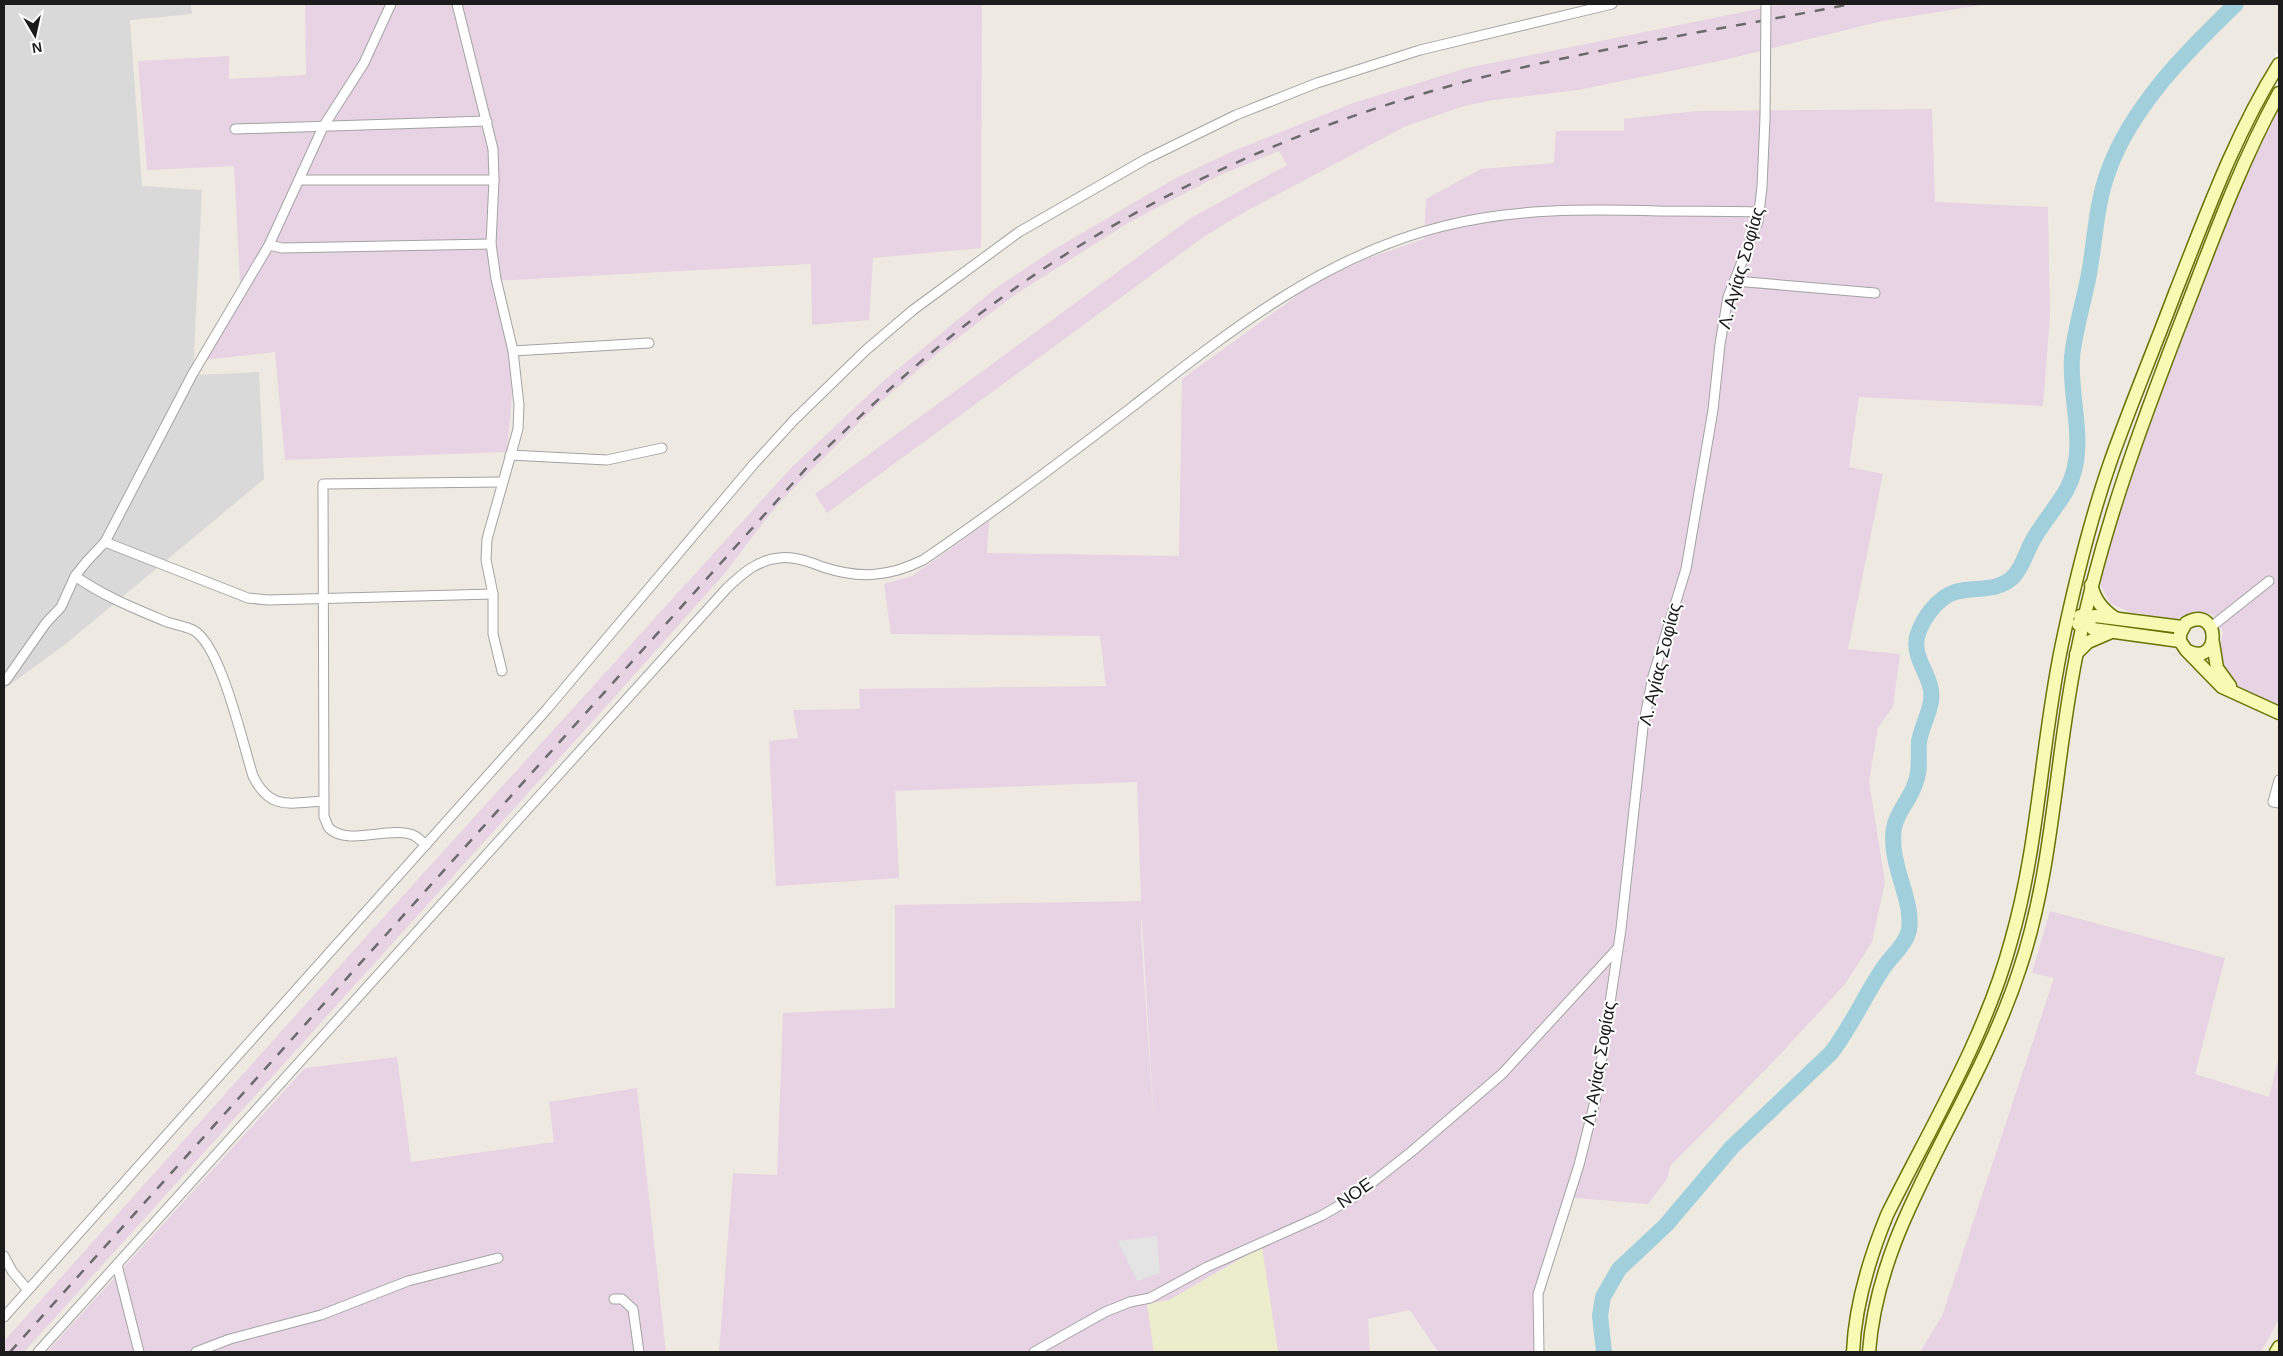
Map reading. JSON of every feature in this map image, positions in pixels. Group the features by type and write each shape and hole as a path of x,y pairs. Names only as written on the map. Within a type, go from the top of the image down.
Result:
{"street":[{"path":"4,679 6,680 46,623 61,607 75,576 87,560 105,542 192,375 269,245 323,127 364,63 391,4"},
{"path":"457,4 488,121 493,149 494,180 491,244 496,279 513,351 519,405 518,429 487,539 486,560 492,594 493,634 502,671"},
{"path":"4,1317 547,710 753,465 794,420 866,350 913,310 1020,232 1146,159 1236,115 1317,84 1420,50 1612,4"},
{"name":"Λ. Αγίας Σοφίας","path":"1539,1352 1538,1294 1578,1165 1596,1097 1617,949 1622,929 1643,727 1653,676 1686,568 1713,410 1720,344 1728,297 1758,221 1765,118 1766,4"},
{"path":"1853,1352 1858,1311 1874,1246 1887,1215 1981,1026 1997,988 2011,943 2030,859 2048,722 2065,630 2111,462 2215,190 2248,117 2279,64"},
{"path":"1869,1352 1876,1301 1896,1237 1986,1053 2021,966 2046,858 2064,724 2076,654 2091,585 2126,468 2229,196 2279,93"},
{"path":"235,129 488,121"},
{"path":"300,180 494,180"},
{"path":"38,1352 727,588 746,571 768,560 789,557 837,572 860,575 889,573 907,568 942,547 1226,334 1296,288 1366,253 1412,236 1444,226 1473,220 1545,210 1759,212"},
{"path":"269,245 282,248 491,244"},
{"path":"1735,280 1875,293"},
{"path":"513,351 649,343"},
{"path":"510,455 607,460 662,448"},
{"path":"426,845 412,834 394,831 364,836 343,834 330,828 324,817 325,599 323,484 502,482"},
{"path":"105,542 248,598 268,600 492,594"},
{"path":"75,576 91,587 128,605 169,623 193,630 203,638 216,658 253,776 260,791 269,798 280,802 323,802"},
{"path":"2211,627 2269,581"},
{"path":"2091,585 2102,608 2115,618"},
{"path":"2071,604 2083,621 2093,629 2183,645 2196,654 2210,647 2213,642"},
{"path":"2065,630 2095,616 2182,627 2189,621 2199,619 2211,627 2213,632 2217,668 2227,683 2243,697"},
{"path":"2182,627 2183,645 2222,687 2279,713"},
{"path":"2076,654 2096,637 2113,632"},
{"path":"2279,780 2273,802 2279,803"},
{"name":"NOE","path":"1034,1352 1105,1312 1162,1292 1207,1267 1321,1216 1354,1197 1411,1152 1502,1074 1617,949"},
{"path":"4,1256 12,1271 27,1290"},
{"path":"196,1352 230,1339 321,1315 408,1281 498,1258"},
{"path":"117,1265 139,1352"},
{"path":"614,1299 622,1299 633,1309 639,1352"},
{"path":"2276,1352 2279,1347"}],"shaded area":[{"path":"4,4 191,4 192,14 130,20 142,186 202,190 193,375 259,372 264,479 67,643 4,689"},
{"path":"305,4 982,4 981,248 873,258 869,320 812,325 811,264 492,281 508,336 512,394 507,452 285,460 275,352 204,360 252,284 240,282 234,166 147,170 138,61 229,56 229,79 306,75"},
{"path":"1783,4 1988,4 1882,21 1724,60 1578,90 1494,100 1464,106 1406,126 1243,213 1202,238 827,513 815,494 1191,218 1287,165 1279,151 1218,176 1128,223 1016,294 939,352 876,406 796,485 769,515 725,573 24,1352 4,1352 4,1341 390,910 791,468 881,383 996,288 1053,250 1176,178 1231,152 1353,103 1467,68"},
{"path":"2279,108 2279,706 2237,686 2230,680 2224,671 2219,648 2223,632 2213,615 2194,611 2176,619 2129,612 2110,603 2100,584 2117,515 2142,438 2236,199"},
{"path":"1932,109 1935,202 2048,207 2050,316 2043,406 1859,397 1849,467 1883,474 1848,649 1900,654 1893,707 1878,727 1869,782 1885,882 1872,942 1845,984 1772,1063 1670,1166 1667,1179 1648,1204 1564,1197 1534,1292 1535,1352 1438,1352 1410,1310 1368,1319 1370,1352 1278,1352 1261,1247 1169,1300 1147,1304 1154,1352 719,1352 733,1173 777,1175 783,1013 895,1008 895,905 1141,901 1137,782 895,791 899,878 776,886 769,741 798,738 793,710 860,709 859,689 1106,686 1100,636 891,634 884,584 912,576 989,521 987,553 1179,556 1182,379 1316,282 1366,259 1424,239 1426,199 1481,169 1554,163 1556,131 1624,131 1624,119 1697,111","holes":["1142,921 1155,1140 1142,949"]},
{"path":"2050,911 2225,958 2195,1074 2269,1097 2279,1056 2279,1319 2261,1352 1920,1352 1942,1316 2054,978 2032,973"},
{"path":"397,1057 411,1162 554,1142 549,1102 637,1088 666,1352 47,1352 305,1068"},
{"path":"1157,1236 1160,1273 1137,1281 1118,1241"}],"green space":[{"path":"1262,1247 1278,1352 1154,1352 1147,1304 1169,1300"}],"pier":[{"path":"2279,50 2279,108 2236,199 2208,188 2242,114"}],"waterway":[{"path":"1604,1352 1600,1316 1603,1297 1619,1269 1666,1225 1732,1147 1831,1053 1885,965 1901,946 1907,935 1910,918 1897,868 1893,841 1896,822 1917,779 1919,742 1931,701 1930,685 1920,662 1916,646 1919,630 1926,616 1936,604 1948,595 1963,590 2000,585 2013,577 2037,533 2067,489 2077,457 2077,424 2073,391 2072,357 2089,274 2098,210 2108,172 2118,148 2131,125 2162,81 2236,4"}],"railway":[{"path":"10,1352 811,463 914,368 1001,298 1055,261 1169,195 1228,166 1350,117 1412,97 1520,68 1630,45 1851,4"}]}
